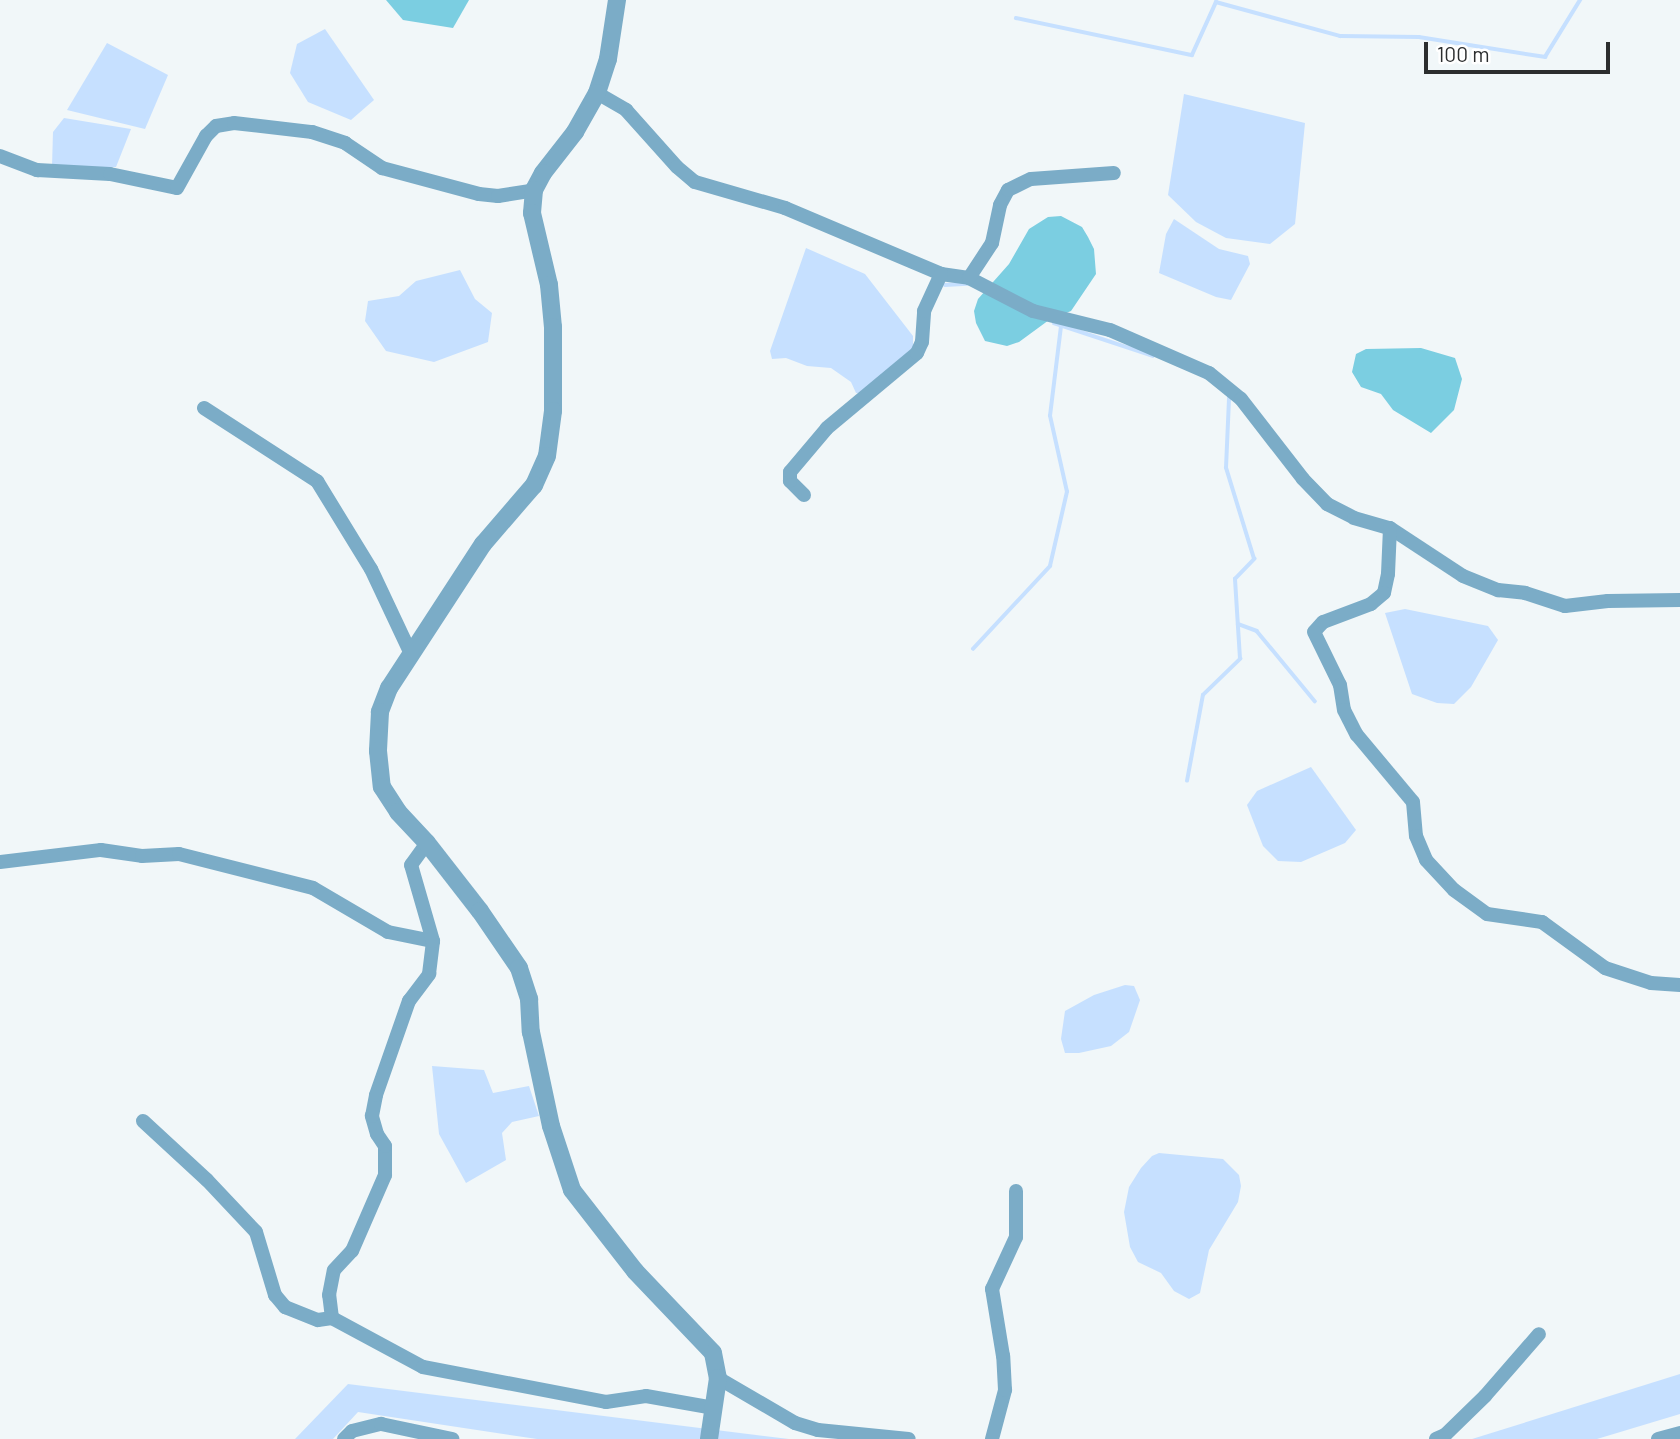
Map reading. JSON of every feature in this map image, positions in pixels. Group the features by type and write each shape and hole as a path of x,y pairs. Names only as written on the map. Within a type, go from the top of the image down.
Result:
{"street":[{"path":"143,1121 244,1217 256,1232 275,1296 285,1307 318,1320 332,1318 422,1367 606,1402 646,1396 712,1424 718,1378 713,1353 635,1271 572,1190 551,1126 531,1032 529,999 519,968 480,911 427,843 398,812 382,787 378,751 380,712 389,688 483,544 534,485 547,456 553,411 553,327 549,285 532,212 534,191 543,173 575,132 597,93 608,59 612,15 617,0"},
{"path":"597,93 626,110 677,167 695,182 785,208 941,274 969,278 1033,311 1110,330 1209,373 1241,399 1303,479 1327,504 1354,518 1390,528 1463,576 1499,590 1525,593 1566,606 1608,601 1680,600"},
{"path":"0,156 37,170 110,174 177,188 206,136 216,126 234,123 312,132 345,142 382,168 479,194 498,196 534,191"},
{"path":"969,278 992,243 1000,205 1008,190 1031,179 1114,173"},
{"path":"804,495 790,481 790,472 827,428 916,353 922,342 924,311 941,274"},
{"path":"204,408 317,481 371,569 411,654"},
{"path":"1390,528 1388,574 1384,593 1371,604 1323,622 1314,632 1340,685 1344,710 1357,736 1413,802 1416,836 1426,860 1454,890 1486,914 1542,922 1605,968 1651,984 1680,985"},
{"path":"332,1318 329,1296 334,1270 352,1251 385,1175 385,1146 372,1116 376,1095 409,1001 429,974 433,941 411,865 427,843"},
{"path":"0,862 101,850 142,856 179,854 313,888 388,932 433,941"},
{"path":"992,1439 1005,1390 1003,1356 992,1289 1016,1237 1016,1191"},
{"path":"1436,1439 1445,1435 1485,1396 1539,1334"},
{"path":"718,1378 794,1423 818,1430 909,1439"},
{"path":"344,1439 352,1431 381,1424 452,1439"},
{"path":"1658,1439 1680,1433"}],"shaded area":[{"path":"386,0 469,0 453,28 403,20"},
{"path":"325,29 374,100 351,120 308,102 290,73 297,44"},
{"path":"107,43 168,75 145,129 67,110"},
{"path":"1184,94 1305,123 1295,224 1270,244 1226,238 1196,222 1168,195"},
{"path":"64,118 131,129 116,167 52,167 53,132"},
{"path":"1061,216 1082,227 1094,249 1096,274 1071,311 1049,320 1019,342 1007,346 985,341 976,323 974,311 978,299 1009,264 1029,229 1048,217"},
{"path":"1174,219 1219,249 1248,256 1250,264 1231,300 1216,297 1159,273 1166,234"},
{"path":"806,248 865,274 913,336 913,348 863,393 856,393 851,382 831,368 807,366 786,358 772,359 770,351"},
{"path":"460,270 475,299 492,313 488,342 434,362 386,351 365,321 368,301 399,296 416,281"},
{"path":"1421,348 1455,358 1462,379 1454,410 1431,433 1393,410 1381,394 1361,387 1352,372 1356,354 1366,349"},
{"path":"1405,609 1488,626 1498,640 1471,687 1454,704 1437,703 1412,694 1385,613"},
{"path":"1311,767 1356,830 1345,843 1301,862 1278,861 1263,846 1247,805 1257,791"},
{"path":"1125,985 1134,986 1140,1000 1129,1032 1111,1046 1079,1053 1065,1053 1061,1039 1065,1011 1094,995"},
{"path":"432,1066 484,1070 493,1093 529,1086 539,1116 512,1122 502,1133 506,1160 466,1183 439,1134"},
{"path":"1159,1153 1223,1159 1239,1175 1241,1186 1238,1202 1209,1250 1200,1293 1189,1299 1174,1291 1161,1273 1138,1262 1130,1247 1124,1212 1129,1187 1141,1168 1152,1156"},
{"path":"1680,1374 1680,1414 1597,1439 1472,1439"},
{"path":"348,1384 789,1439 537,1439 358,1412 333,1439 295,1439"}],"waterway":[{"path":"1016,18 1192,55 1216,2 1340,36 1419,37 1545,57 1580,0"},
{"path":"945,285 967,284"},
{"path":"1054,323 1153,356"},
{"path":"973,649 1050,566 1067,492 1050,416 1061,326"},
{"path":"1187,781 1203,695 1240,659 1235,579 1254,559 1226,468 1229,398"},
{"path":"1238,624 1257,631 1315,701"}]}
